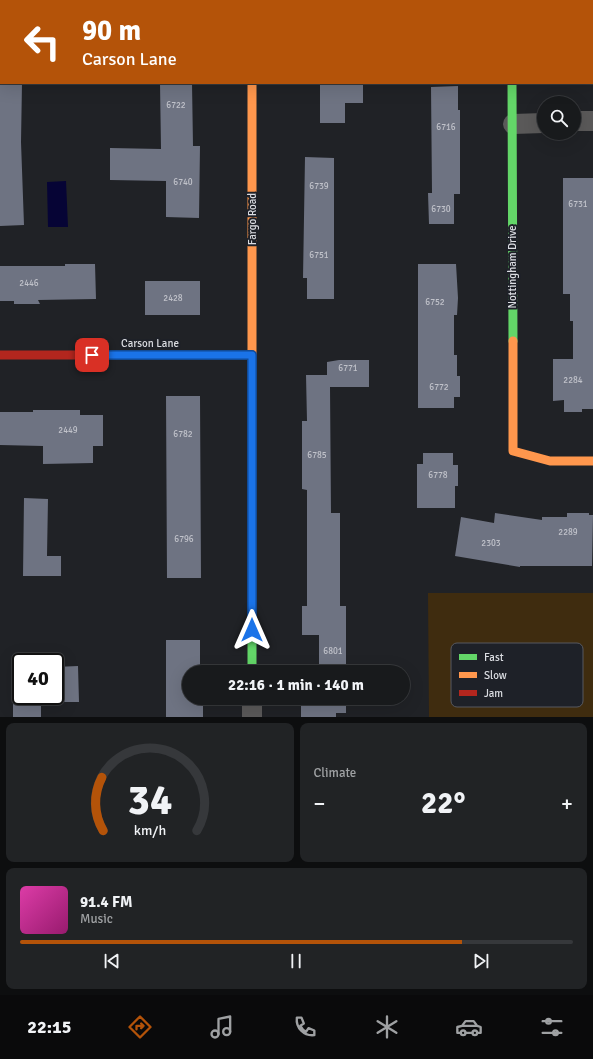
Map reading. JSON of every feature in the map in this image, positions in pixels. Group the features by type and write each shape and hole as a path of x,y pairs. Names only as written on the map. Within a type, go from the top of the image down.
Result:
{"street":[{"name":"Fargo Road","path":"252,84 252,665"},
{"name":"Nottingham Drive","path":"512,84 513,451 550,461 593,461"},
{"path":"581,121 593,121"},
{"path":"513,124 537,123"},
{"name":"Carson Lane","path":"0,355 252,355"},
{"path":"252,705 252,717"}],"shaded area":[{"path":"66,181 68,227 48,227 47,182"},
{"path":"428,593 593,593 593,717 429,717"}],"building":[{"path":"0,84 22,84 21,142 24,225 0,226"},
{"path":"160,84 192,84 193,146 200,146 199,218 166,217 166,181 110,180 110,148 161,149"},
{"path":"320,84 363,84 363,103 345,103 345,123 320,123"},
{"path":"458,86 458,110 460,110 460,194 454,194 454,224 429,224 428,193 432,193 431,87"},
{"path":"305,157 334,158 334,299 307,299 307,278 303,278"},
{"path":"563,178 593,178 593,409 582,409 582,412 564,412 564,400 553,401 553,359 573,359 573,321 570,321 570,294 563,294"},
{"path":"65,264 95,264 96,299 38,300 40,304 14,304 14,301 0,301 0,266 65,266"},
{"path":"418,264 456,264 458,298 457,315 454,315 454,355 457,355 457,376 460,376 460,397 454,397 454,408 418,408"},
{"path":"145,281 200,281 200,315 145,315"},
{"path":"339,360 369,360 369,387 330,387 331,513 340,513 340,606 346,606 346,665 319,665 319,635 302,635 302,606 307,606 307,490 302,489 302,421 307,421 306,375 327,375 327,362"},
{"path":"166,396 200,396 201,578 167,578"},
{"path":"33,410 80,410 80,415 103,415 103,446 93,446 93,463 43,464 43,446 0,445 0,412 33,412"},
{"path":"423,453 453,453 453,465 458,465 458,486 455,486 455,508 417,508 417,464 423,464"},
{"path":"24,498 48,499 47,556 61,556 61,576 23,576"},
{"path":"495,513 542,520 542,517 567,517 567,513 589,513 589,515 593,515 592,566 520,567 455,556 461,517 494,523"},
{"path":"166,640 200,640 200,665 182,665 182,705 203,705 203,717 166,717"},
{"path":"78,666 79,702 64,702 64,667"},
{"path":"13,705 41,705 41,717 13,717"},
{"path":"301,705 346,705 346,713 336,713 336,717 301,717"}],"traffic: fast":[{"path":"512,84 513,341"},
{"path":"252,578 252,665"}],"traffic: slow":[{"path":"252,84 252,373"},
{"path":"513,341 513,451 550,461 593,461"}],"traffic: jam":[{"path":"0,355 252,355"},
{"path":"252,373 252,578"}],"route":[{"path":"92,355 252,355 252,630"}]}
